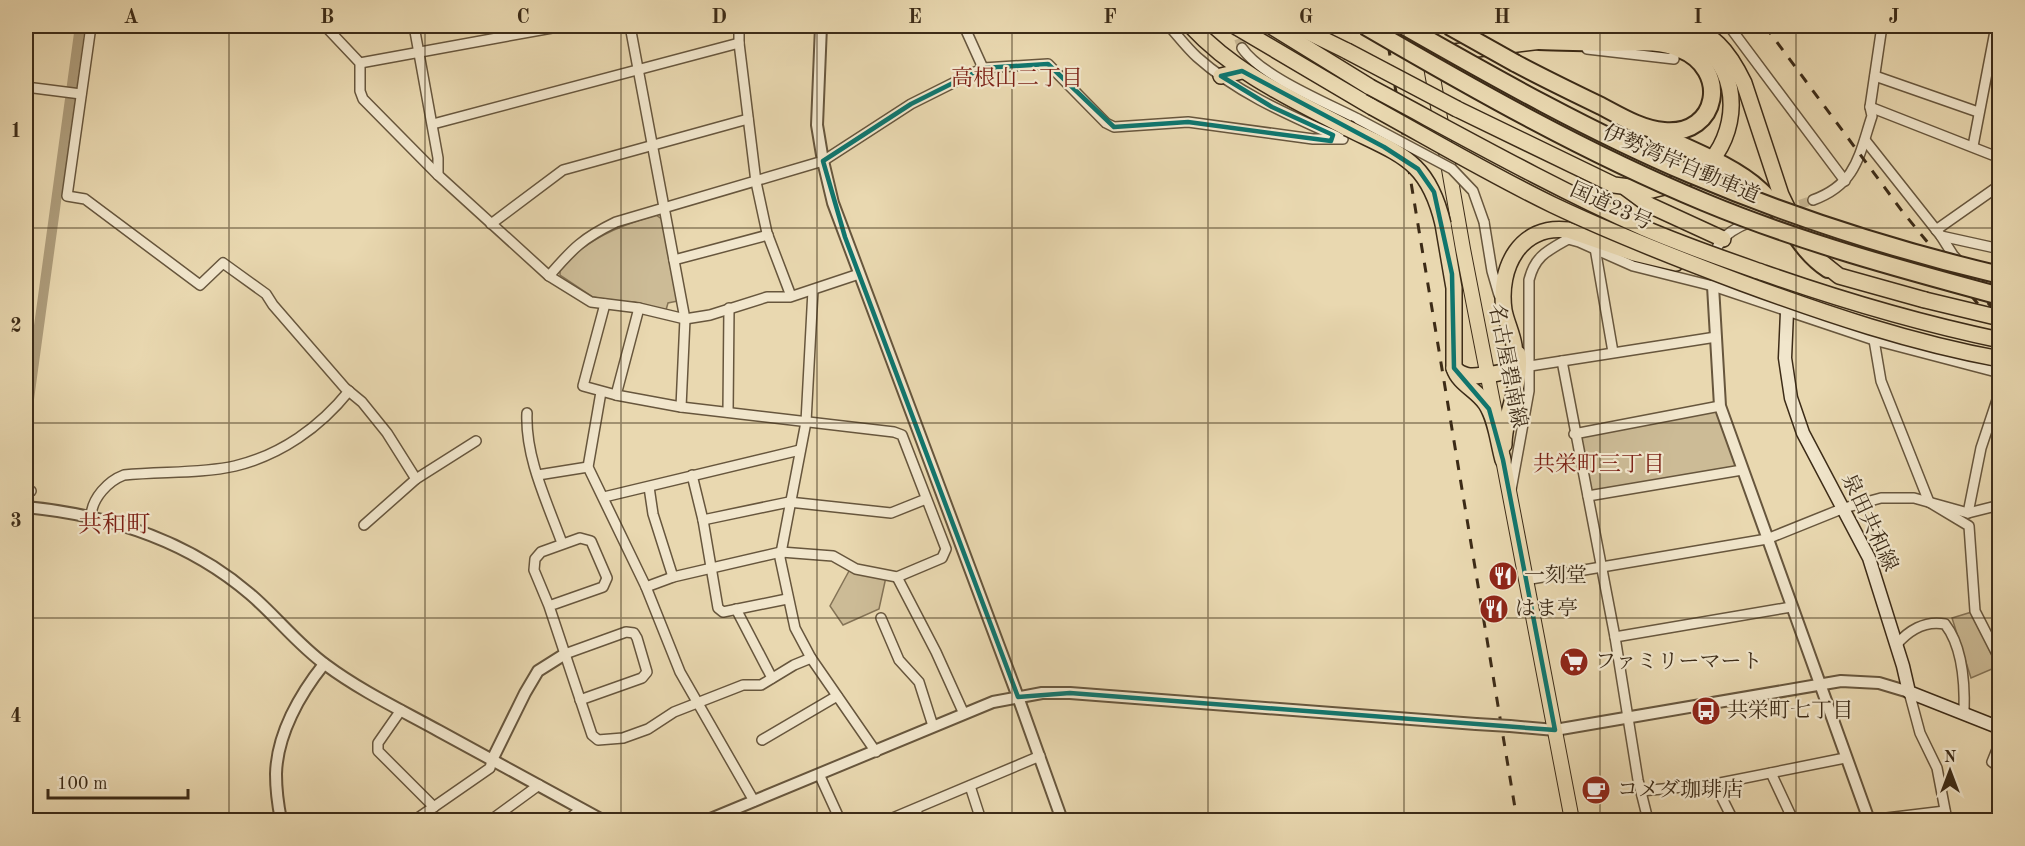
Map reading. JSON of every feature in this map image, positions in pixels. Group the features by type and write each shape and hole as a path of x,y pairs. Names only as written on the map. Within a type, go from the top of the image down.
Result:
{"highway":[{"path":"1191,26 1220,55 1242,71 1277,92 1353,124 1418,169 1434,192 1443,224 1454,288 1454,368 1459,378 1479,395 1489,410 1503,459"},
{"name":"国道23号","path":"1235,26 1372,107 1553,205 1617,234 1816,310 1895,334 2000,359"},
{"name":"国道23号","path":"1271,26 1370,87 1560,189 1646,228 1712,255 1815,291 1897,316 2000,340"},
{"path":"1296,26 1598,178 1626,188 1652,190 1676,184 1687,178"},
{"name":"伊勢湾岸自動車道","path":"1365,26 1566,138 1706,203 1896,268 2000,296"},
{"name":"伊勢湾岸自動車道","path":"1404,26 1622,143 1731,190 1834,227 2000,275"},
{"path":"1410,26 1458,57"},
{"path":"1449,26 1515,63 1725,167 1759,189 1772,202 1807,252 1839,276 2000,318"},
{"path":"1428,52 1523,32 1640,26"},
{"path":"1677,26 1708,34 1728,52 1744,83 1781,195 1809,247 1828,269"},
{"path":"1428,52 1656,33 1686,38 1705,48 1721,66 1732,96 1728,131 1716,154"},
{"path":"1539,41 1668,45 1690,54 1707,69 1713,90 1712,100 1702,118 1694,125 1684,130 1664,132 1635,124"},
{"path":"1221,76 1242,71"},
{"path":"1626,188 1649,205 1723,239"},
{"path":"1503,459 1504,430 1519,365 1504,310 1503,293 1509,266 1528,237 1538,232 1568,230 1634,253 1705,269"},
{"path":"1454,368 1468,377 1505,371 1512,365 1514,354 1512,338"}],"main road":[{"name":"名古屋碧南線","path":"1421,26 1428,52 1525,580 1572,820"},
{"name":"泉田共和線","path":"1787,312 1785,358 1791,398 1803,433 1869,558 1909,692"},
{"path":"1909,692 2000,728"}],"street":[{"path":"91,26 67,196 85,199 200,285 223,263 266,294 349,392 362,402 387,433 416,479"},
{"path":"325,26 360,63 360,91 363,99 438,175 549,276 591,302 639,308 685,318 710,315 767,297 792,296 859,274"},
{"path":"414,26 433,124 438,175"},
{"path":"360,63 563,26"},
{"path":"630,26 685,318 681,407"},
{"path":"739,26 747,119 756,182 768,235 792,296"},
{"path":"821,26 818,125 823,161 833,203 1062,820"},
{"path":"964,26 983,68"},
{"path":"549,276 576,246 591,234 616,222 823,161 911,104 983,68 1048,64 1106,123 1114,128 1188,122 1313,139 1343,139 1272,107 1221,76 1196,57 1169,26"},
{"path":"1729,26 1845,181"},
{"path":"1813,200 1826,195 1845,181 1856,166 1872,116 1870,107 1882,26"},
{"path":"1972,146 1996,26"},
{"path":"1574,42 1587,49 1606,53 1674,56"},
{"path":"433,124 739,43"},
{"path":"1242,48 1266,71 1353,124 1452,169 1473,191 1484,222 1492,271 1504,310"},
{"path":"1220,55 1221,76"},
{"path":"1875,76 1978,112"},
{"path":"26,87 81,94"},
{"path":"1870,107 2000,158"},
{"path":"491,224 563,170 747,119"},
{"path":"1865,140 1953,255 2000,307"},
{"path":"1938,233 2000,185"},
{"path":"708,820 993,702 1042,693 1070,693 1555,730 1819,685 1856,680 1878,683 1909,692 1920,733 1937,768 1946,816 1869,820 1845,758 1819,685 1791,607 1767,539 1742,470 1720,406 1712,261 1714,252 1723,239 1737,227 1761,217"},
{"path":"1938,233 2000,249"},
{"path":"674,260 768,235"},
{"path":"1510,496 1527,409 1530,366 1529,280 1532,267 1539,257 1568,239 1595,248 1633,266 1713,286 1874,340 2000,373"},
{"path":"1595,248 1613,352"},
{"path":"813,290 806,422 789,501 780,558 795,628 811,658 876,752"},
{"path":"604,304 583,383 585,388 681,407 894,432 902,435 946,549 942,558 897,577 856,569 833,556 781,552 673,577 646,587"},
{"path":"616,395 639,308"},
{"path":"728,412 729,308"},
{"path":"1530,366 1716,337"},
{"path":"1874,340 1881,381 1929,502 1969,526 1975,611 2000,660"},
{"path":"1562,361 1648,820"},
{"path":"1968,513 1981,448 2000,391"},
{"path":"91,516 92,506 112,480 124,475 233,466 261,459 301,437 349,392"},
{"path":"601,392 588,467 646,587 680,672 754,801"},
{"path":"1574,434 1720,406"},
{"path":"526,412 526,433 538,476 562,543"},
{"path":"364,525 416,479 476,441"},
{"path":"604,497 800,450"},
{"path":"538,476 588,467"},
{"path":"1588,496 1742,470"},
{"path":"692,475 703,520 718,608 723,612 787,598"},
{"path":"648,487 653,514 673,577"},
{"path":"1525,580 1767,539 1844,508 1881,498 1914,498 1968,513 2000,505"},
{"path":"703,520 789,501 891,513 926,499"},
{"path":"26,507 91,516 155,536 187,550 213,565 250,594 324,664 401,710 602,820"},
{"path":"549,606 603,587 607,578 591,542 580,538 541,552 535,559 534,570 549,606 592,735 598,740 623,738 648,729 674,712 743,684 761,685 794,665 811,658"},
{"path":"897,577 936,652 964,714"},
{"path":"1615,637 1791,607"},
{"path":"736,609 772,678"},
{"path":"881,618 899,660 919,682 933,726"},
{"path":"1896,645 1907,633 1935,622 1944,624 1953,634 1965,686 1964,712"},
{"path":"415,820 490,768 492,759 538,671 565,654 626,632 634,633 647,672 642,678 580,700"},
{"path":"281,820 276,772 280,749 286,729 308,684 324,664"},
{"path":"762,740 837,696"},
{"path":"401,710 378,743 378,750 434,807"},
{"path":"2000,742 1992,762 2000,768"},
{"path":"888,820 1040,756"},
{"path":"1641,791 1715,784 1845,758"},
{"path":"1771,772 1793,820"},
{"path":"819,774 840,820"},
{"path":"1715,784 1733,820"},
{"path":"491,820 539,785"},
{"path":"970,786 981,820"},
{"path":"567,820 582,809"},
{"path":"916,809 919,820"}],"highlighted area":[{"path":"1048,64 1114,127 1188,122 1331,141 1333,135 1272,107 1221,76 1242,71 1384,147 1418,169 1434,192 1452,274 1454,368 1489,409 1503,460 1555,730 1070,693 1018,697 845,237 823,161 911,104 983,68"}],"shaded area":[{"path":"656,215 663,220 678,301 668,303 666,310 634,302 593,297 560,275 560,270 570,259 592,242 616,229"},
{"path":"1720,406 1742,470 1588,496 1574,434"},
{"path":"849,571 886,577 879,609 843,625 830,606"},
{"path":"1975,611 1999,660 1999,666 1971,678 1952,618"}],"waterway":[{"path":"26,421 80,26"}],"tunnel":[{"path":"1234,26 1242,48"},
{"path":"1761,217 1813,200"}],"railway":[{"path":"1385,26 1517,820"},
{"path":"1765,26 1902,211 2000,331"},
{"path":"1949,257 2000,317"}],"place":[{"name":"一刻堂","path":"1503,576"},
{"name":"はま亭","path":"1494,609"},
{"name":"ファミリーマート","path":"1574,662"},
{"name":"共栄町七丁目","path":"1706,711"},
{"name":"コメダ珈琲店","path":"1596,790"}],"district":[{"name":"高根山二丁目","path":"1017,79"},
{"name":"共栄町三丁目","path":"1599,465"},
{"name":"共和町","path":"114,526"}]}
